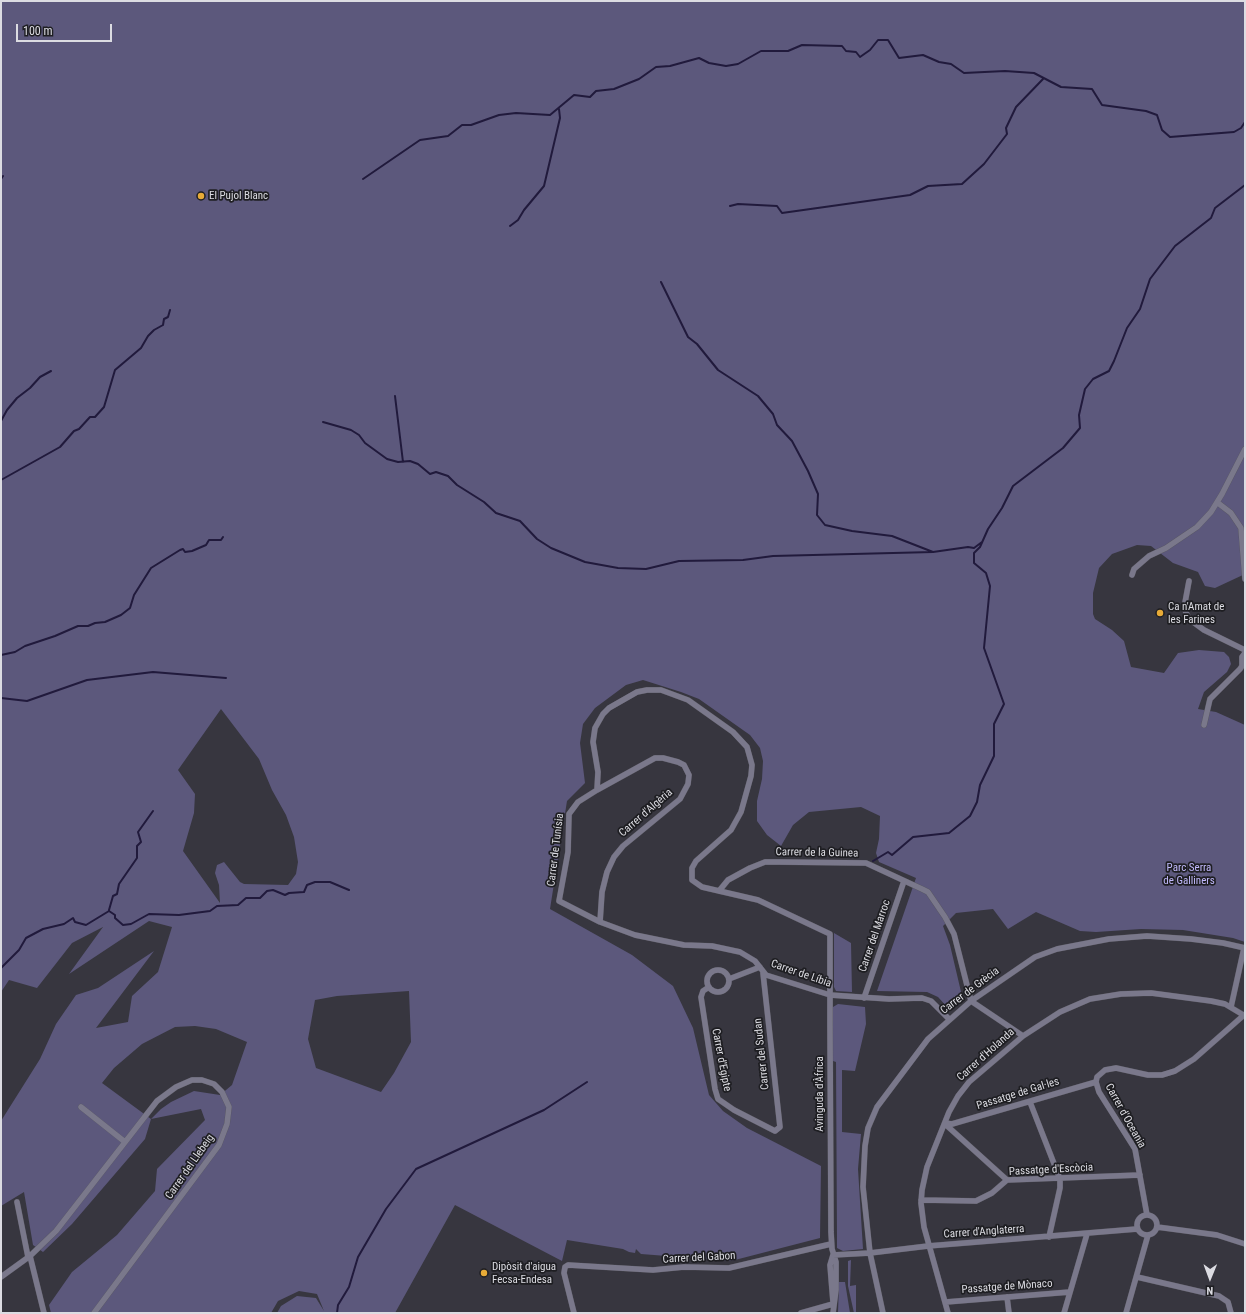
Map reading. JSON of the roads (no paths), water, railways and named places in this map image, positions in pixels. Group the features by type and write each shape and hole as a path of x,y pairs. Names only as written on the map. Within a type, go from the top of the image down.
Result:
{"street":[{"path":"1132,575 1134,569 1149,556 1166,548 1197,527 1218,503 1245,449"},
{"path":"1218,503 1231,513 1241,528 1245,580"},
{"path":"1188,581 1184,608 1189,618 1204,630 1245,652 1242,657 1242,666 1240,669 1210,699 1204,725"},
{"path":"597,790 598,772 593,742 597,724 602,714 609,708 637,692 654,690 679,696 733,732 747,747 752,765 741,812 734,826 696,861 691,873 692,880 697,885 719,891"},
{"name":"Carrer d'Algèria","path":"597,790 654,758 663,758 678,762 684,765 689,775 688,784 680,799 623,846 614,857 607,872 602,892 600,922"},
{"name":"Carrer de Tunísia","path":"559,902 568,852 569,814 578,802 597,790"},
{"name":"Carrer de la Guinea","path":"719,891 728,880 765,862 866,863 928,892 950,926 956,940 970,1001"},
{"name":"Carrer del Marroc","path":"864,998 904,881"},
{"name":"Avinguda d'Àfrica","path":"719,891 758,900 810,926 830,934 831,1244 833,1255 830,1265 833,1313"},
{"name":"Carrer de Líbia","path":"559,902 619,930 684,945 712,946 740,952 748,955 766,975 830,995 864,998 922,998 931,1001 948,1019"},
{"name":"Carrer de Grècia","path":"884,1313 870,1253 863,1188 864,1156 868,1128 877,1107 888,1090 928,1039 948,1019 970,1001 1035,957 1050,951 1074,945 1128,937 1160,936 1223,943 1244,948"},
{"path":"1231,1007 1244,948"},
{"path":"720,970 724,971 729,979 728,987 724,990 716,992 709,987 707,979 712,971 720,970"},
{"path":"729,979 762,970"},
{"name":"Carrer del Sudan","path":"762,970 780,1127 776,1130"},
{"name":"Carrer d'Egipte","path":"709,987 703,991 701,997 702,1010 718,1099 734,1110 776,1130"},
{"name":"Carrer d'Holanda","path":"948,1313 946,1302 928,1246 921,1213 921,1200 927,1167 958,1096 969,1082 1023,1036 1060,1012 1090,999 1104,996 1151,994 1210,1001 1231,1007 1244,1015"},
{"path":"970,1001 1023,1036"},
{"name":"Carrer d'Oceania","path":"1147,1215 1135,1149 1103,1099 1096,1082 1100,1074 1110,1069 1122,1069 1148,1075 1162,1075 1175,1072 1194,1059 1244,1015"},
{"name":"Carrer del Llebeig","path":"1,1277 30,1256 67,1218 157,1101 181,1084 197,1080 209,1082 217,1086 227,1101 229,1112 223,1139 213,1155 94,1313"},
{"name":"Passatge de Gal·les","path":"945,1123 952,1124 1096,1082"},
{"path":"1030,1102 1060,1179 1060,1188 1049,1237"},
{"path":"81,1107 125,1142"},
{"path":"945,1123 1007,1180"},
{"name":"Passatge d'Escòcia","path":"921,1200 976,1201 992,1193 1007,1180 1140,1175"},
{"path":"17,1202 44,1313"},
{"path":"1147,1215 1156,1220 1157,1227 1154,1233 1148,1236 1141,1234 1137,1229 1137,1221 1143,1216 1147,1215"},
{"path":"1157,1227 1221,1236 1245,1244"},
{"name":"Carrer d'Anglaterra","path":"833,1255 1137,1229"},
{"path":"1064,1313 1087,1234"},
{"path":"1126,1313 1148,1236"},
{"name":"Carrer del Gabon","path":"574,1313 564,1273 565,1267 574,1264 653,1270 684,1267 729,1268 831,1244"},
{"path":"1137,1276 1219,1296 1228,1302 1231,1313"},
{"name":"Passatge de Mònaco","path":"946,1302 1070,1292"},
{"path":"1007,1297 1009,1313"},
{"path":"801,1313 833,1304"}],"waterway":[{"path":"363,179 420,140 448,136 462,125 471,125 499,115 516,113 550,115 574,95 590,97 596,91 614,89 639,79 656,67 670,66 699,58 709,63 726,66 738,64 761,51 788,51 802,45 842,46 846,51 856,52 860,57 870,50 878,40 888,40 899,58 923,55 939,62 951,64 964,73 1005,71 1034,73 1061,87 1092,89 1102,105 1146,111 1157,115 1162,130 1170,137 1234,132 1241,128 1245,122"},
{"path":"730,206 738,204 777,206 782,213 910,195 928,186 962,184 984,164 1007,134 1006,128 1016,107 1043,79"},
{"path":"510,226 518,220 524,210 544,186 560,118 559,109"},
{"path":"873,861 888,852 892,855 913,837 949,833 970,816 977,802 980,785 994,756 994,724 1004,704 984,648 990,586 986,573 974,563 974,553 980,547 988,529 1002,508 1013,486 1063,448 1080,428 1079,415 1085,389 1093,379 1109,371 1127,328 1140,309 1150,279 1175,246 1211,218 1215,208 1245,185"},
{"path":"661,282 688,337 697,344 718,370 758,396 773,414 777,425 792,441 818,494 817,515 825,525 852,531 892,536 933,552 968,547 974,548 982,542"},
{"path":"1,480 60,447 74,431 79,429 90,417 95,417 104,407 115,370 141,348 148,336 154,330 163,325 164,319 168,317 170,310"},
{"path":"1,421 7,410 17,398 30,388 40,377 51,371"},
{"path":"395,396 403,462"},
{"path":"323,422 351,430 359,435 365,443 387,459 398,462 410,461 418,464 430,474 436,472 448,476 457,485 484,502 496,513 520,521 537,539 551,548 585,562 618,568 646,569 679,561 743,560 773,556 933,552"},
{"path":"1,655 15,652 25,646 55,636 78,626 88,626 95,623 105,622 121,615 130,608 134,595 151,568 180,550 183,549 185,552 192,551 206,545 209,540 221,540 223,537"},
{"path":"1,698 27,701 87,680 153,672 226,678"},
{"path":"109,910 113,896 117,894 119,884 137,858 137,846 141,842 138,832 153,811"},
{"path":"1,968 19,950 26,938 43,929 64,924 73,918 75,922 86,925 109,911 115,915 115,918 123,925 131,924 149,914 179,915 210,911 217,906 238,905 246,898 260,898 267,891 273,890 285,895 289,893 304,892 307,885 315,882 330,882 349,890"},
{"path":"337,1313 338,1305 349,1287 358,1257 386,1209 416,1169 544,1110 587,1082"}],"place":[{"name":"El Pujol Blanc","path":"201,196"},
{"name":"Ca n'Amat de les Farines","path":"1160,613"},
{"name":"Dipòsit d'aigua Fecsa-Endesa","path":"484,1273"}],"park label":[{"name":"Parc Serra de Galliners","path":"1189,874"}]}
